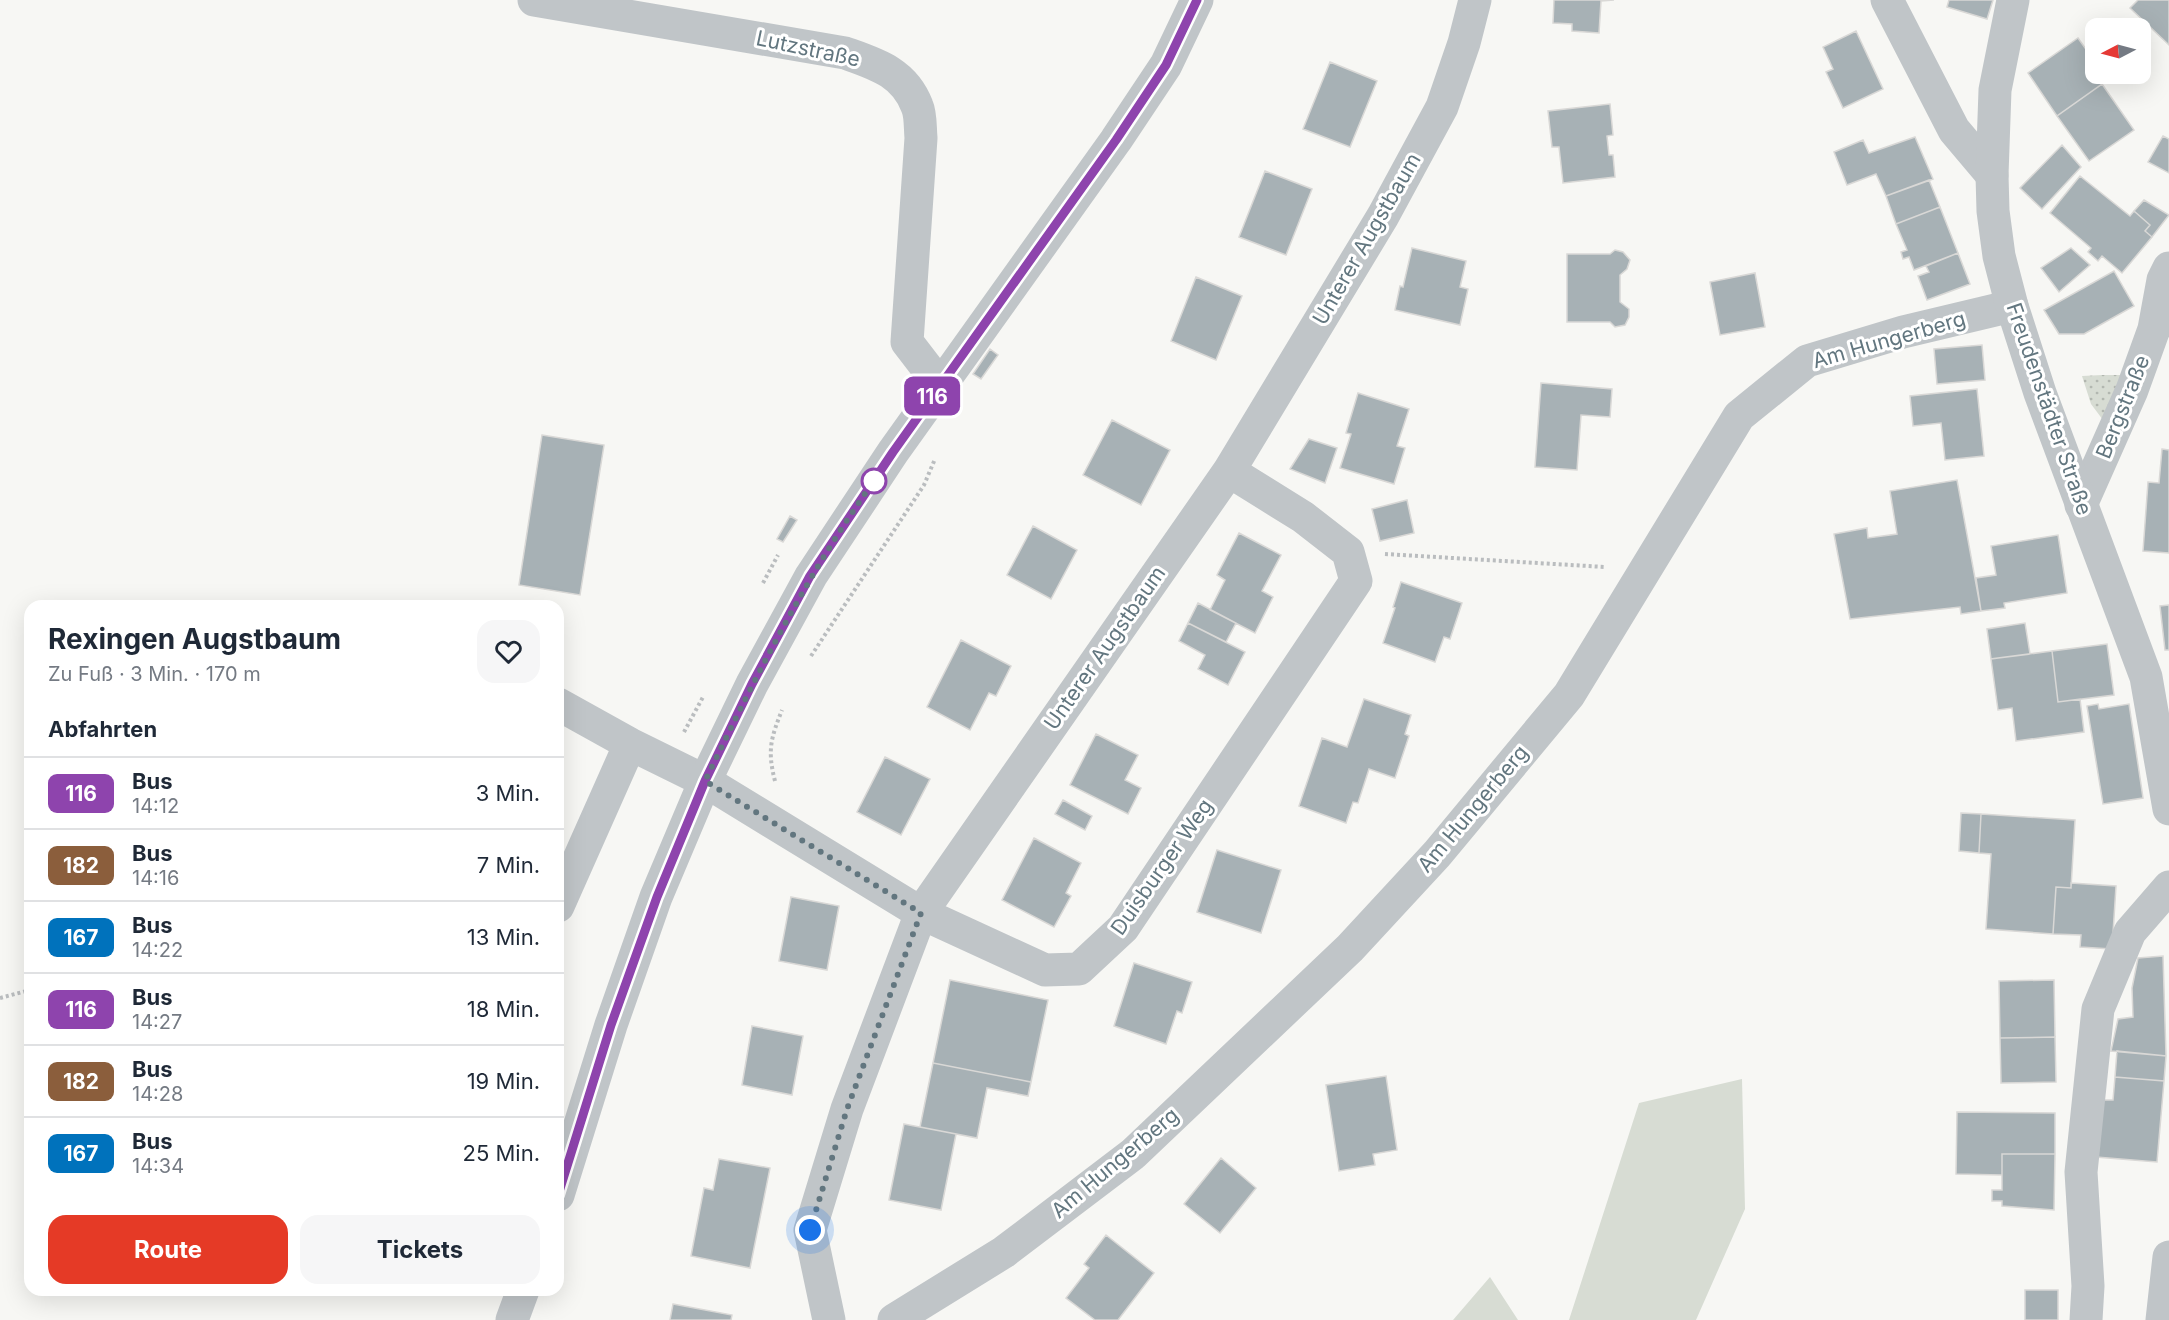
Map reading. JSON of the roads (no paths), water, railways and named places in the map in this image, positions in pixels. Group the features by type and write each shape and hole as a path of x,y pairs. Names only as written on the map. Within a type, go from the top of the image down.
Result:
{"street":[{"name":"Lutzstraße","path":"534,0 845,53 882,66 904,83 918,107 921,138 907,342 940,385"},
{"path":"564,1176 611,1025 657,897 705,781 752,684 810,576 940,385 1116,140 1166,65 1197,0"},
{"name":"Unterer Augstbaum","path":"829,1320 810,1230 847,1109 921,913 1229,471 1383,216 1442,107 1464,44 1475,0"},
{"path":"1887,0 1954,130 1992,175"},
{"name":"Freudenstädter Straße","path":"2013,0 1995,90 1992,175 1993,211 1999,256 2012,306 2040,393 2146,677 2169,809"},
{"name":"Bergstraße","path":"2081,505 2162,321 2163,280 2169,268"},
{"name":"Am Hungerberg","path":"894,1320 1004,1252 1133,1154 1350,948 1437,854 1569,695 1739,416 1807,361 1903,332 2012,306"},
{"name":"Duisburger Weg","path":"705,781 921,913 1045,970 1078,969 1123,928 1356,581 1348,552 1303,517 1229,471"},
{"path":"564,707 630,744 705,781"},
{"path":"564,892 630,744"},
{"path":"2086,1320 2088,1286 2081,1172 2098,1009 2130,932 2169,887"},
{"path":"2162,1320 2169,1257"},
{"path":"512,1320 521,1296"}]}
